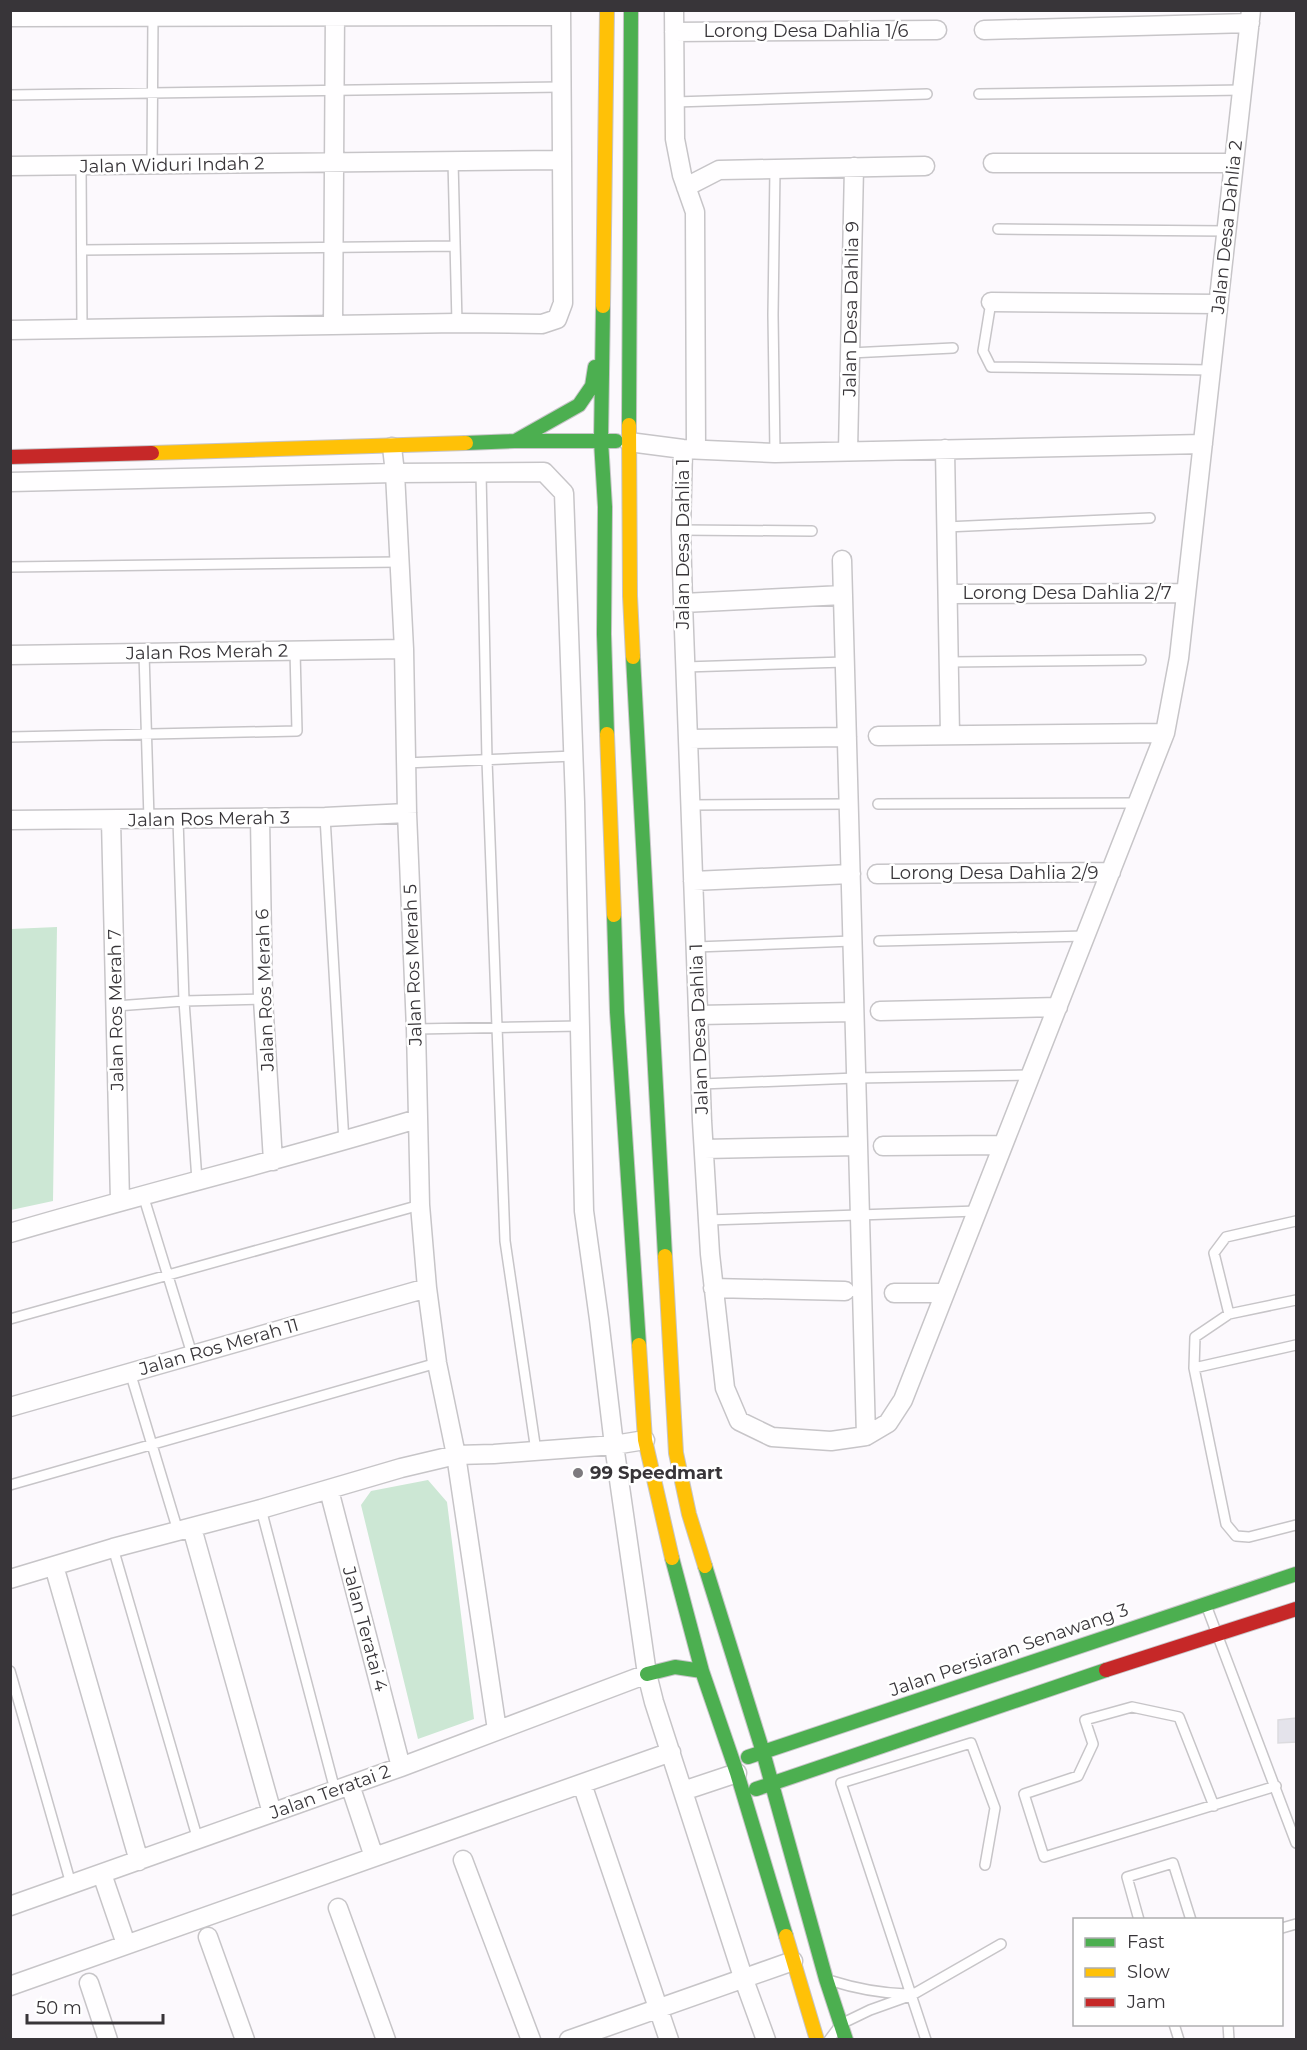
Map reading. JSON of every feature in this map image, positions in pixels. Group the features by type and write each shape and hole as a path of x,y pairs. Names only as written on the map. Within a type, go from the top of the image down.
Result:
{"street":[{"path":"607,10 601,441 605,507 604,634 617,1012 645,1440 663,1525 702,1671 735,1767 818,2040"},
{"path":"631,10 628,442 630,596 676,1453 689,1515 763,1752 826,1979 846,2040"},
{"path":"674,10 675,139 686,187 719,170 925,166"},
{"path":"333,325 335,13"},
{"path":"10,17 153,14 561,13 563,303 557,319 542,324 457,323 10,330"},
{"path":"984,30 1251,17"},
{"name":"Jalan Desa Dahlia 2","path":"1085,936 1165,733 1179,658 1251,17"},
{"name":"Lorong Desa Dahlia 1/6","path":"674,32 937,30"},
{"name":"Jalan Widuri Indah 2","path":"10,166 562,160"},
{"path":"993,164 1233,163"},
{"name":"Jalan Desa Dahlia 9","path":"848,451 854,167"},
{"name":"Jalan Desa Dahlia 1","path":"686,187 695,212 689,449 681,530 698,1015 713,1288 725,1388 739,1422 772,1437 831,1441 866,1436 888,1423 903,1400 1085,936"},
{"path":"991,302 1218,304"},
{"path":"514,441 579,405 592,386 604,319"},
{"path":"514,441 575,456"},
{"path":"10,457 392,447 514,441 628,442 689,449 776,453 1203,444"},
{"name":"Jalan Ros Merah 5","path":"392,447 404,649 405,764 416,1029 420,1205 427,1288 437,1363 456,1455 497,1730"},
{"path":"945,449 950,735"},
{"path":"590,471 605,507"},
{"path":"10,482 544,472 564,493 574,756 584,1211 614,1445 647,1674 654,1702 743,1977 766,2040"},
{"path":"842,560 866,1436"},
{"name":"Lorong Desa Dahlia 2/7","path":"948,594 1186,593"},
{"path":"683,603 843,595"},
{"name":"Jalan Ros Merah 2","path":"10,655 404,649"},
{"path":"878,736 1165,733"},
{"path":"688,739 847,737"},
{"name":"Jalan Ros Merah 3","path":"10,820 325,818 407,813"},
{"name":"Jalan Ros Merah 6","path":"260,818 263,999 273,1161"},
{"name":"Jalan Ros Merah 7","path":"111,820 120,1201"},
{"name":"Lorong Desa Dahlia 2/9","path":"877,874 1111,872"},
{"path":"693,881 851,874"},
{"path":"880,1011 1058,1006"},
{"path":"698,1015 854,1012"},
{"path":"10,1233 197,1180 344,1142 417,1119"},
{"path":"883,1146 1003,1145"},
{"path":"704,1149 858,1146"},
{"name":"Jalan Ros Merah 11","path":"10,1407 427,1288"},
{"path":"713,1288 845,1292"},
{"path":"894,1293 945,1293"},
{"path":"10,1580 113,1548 261,1509 401,1468 456,1455 614,1445 645,1440"},
{"name":"Jalan Teratai 4","path":"329,1490 401,1767"},
{"path":"185,1529 272,1813"},
{"path":"54,1566 139,1861"},
{"name":"Jalan Persiaran Senawang 3","path":"735,1767 763,1752 1296,1574"},
{"path":"743,1793 1189,1642 1218,1635 1296,1609"},
{"path":"647,1674 675,1667 702,1671"},
{"name":"Jalan Teratai 2","path":"10,1906 401,1767 647,1674"},
{"path":"10,1986 671,1752"},
{"path":"683,1791 735,1767"},
{"path":"582,1784 669,2040"},
{"path":"343,1788 374,1857"},
{"path":"462,1860 531,2040"},
{"path":"102,1874 126,1944"},
{"path":"338,1908 386,2040"},
{"path":"208,1937 245,2040"},
{"path":"569,2040 793,1961"},
{"path":"89,1983 108,2040"}],"lane":[{"path":"152,165 153,14"},
{"path":"10,95 561,87"},
{"path":"979,94 1243,90"},
{"path":"675,102 927,94"},
{"path":"453,161 457,323"},
{"path":"81,166 82,328"},
{"path":"775,169 773,315 776,453"},
{"path":"998,229 1226,231"},
{"path":"82,250 455,246"},
{"path":"991,302 983,351 991,367 1212,370"},
{"path":"850,353 953,348"},
{"path":"481,473 495,1028 504,1241 536,1451"},
{"path":"946,527 1150,518"},
{"path":"681,530 812,531"},
{"path":"10,567 399,562"},
{"path":"10,737 297,731 295,651"},
{"path":"144,653 148,819"},
{"path":"949,662 1141,660"},
{"path":"685,667 845,662"},
{"path":"405,764 574,756"},
{"path":"878,804 1138,803"},
{"path":"690,805 849,804"},
{"path":"325,818 344,1142"},
{"path":"178,819 184,1001 197,1180"},
{"path":"879,941 1085,936"},
{"path":"696,947 852,941"},
{"path":"116,1006 263,999"},
{"path":"416,1029 581,1026"},
{"path":"701,1084 1030,1075"},
{"path":"143,1195 192,1354"},
{"path":"10,1319 420,1205"},
{"path":"708,1220 977,1211"},
{"path":"1229,1314 1214,1253 1226,1237 1296,1221"},
{"path":"1296,1300 1229,1314 1195,1337 1194,1368 1226,1524 1236,1536 1249,1537 1296,1525"},
{"path":"1194,1368 1296,1345"},
{"path":"10,1485 437,1363"},
{"path":"130,1372 152,1444 185,1529"},
{"path":"261,1509 343,1788"},
{"path":"113,1548 198,1839"},
{"path":"1205,1603 1296,1843"},
{"path":"10,1671 72,1884"},
{"path":"1214,1806 1179,1717 1132,1707 1085,1720 1093,1744 1078,1776 1024,1794 1044,1857 1214,1806 1276,1786"},
{"path":"926,2040 841,1784 971,1743 995,1808 985,1865"},
{"path":"1138,1918 1127,1877 1173,1863 1190,1918"},
{"path":"829,2040 841,2024 870,2010 912,1995 1001,1944"},
{"path":"826,1979 879,1993 912,1995"}],"green space":[{"path":"57,927 53,1201 11,1210 11,929"},
{"path":"428,1480 447,1502 474,1719 418,1739 361,1505 371,1491"}],"building":[{"path":"1296,1718 1296,1742 1278,1743 1278,1720"}],"traffic: fast":[{"path":"629,425 631,10"},
{"path":"603,306 601,441 605,507 604,634 607,734"},
{"path":"517,440 579,405 592,386 595,367"},
{"path":"466,443 616,441"},
{"path":"633,657 665,1256"},
{"path":"614,915 617,1012 639,1345"},
{"path":"672,1558 702,1671 737,1773 786,1936"},
{"path":"705,1566 763,1752 826,1979 846,2040"},
{"path":"748,1757 1296,1574"},
{"path":"647,1674 675,1667 702,1671"},
{"path":"756,1789 1106,1670"}],"traffic: slow":[{"path":"603,306 607,10"},
{"path":"629,425 630,596 633,657"},
{"path":"152,453 466,443"},
{"path":"607,734 614,915"},
{"path":"665,1256 676,1453 689,1514 705,1566"},
{"path":"639,1345 645,1440 672,1558"},
{"path":"786,1936 817,2040"}],"traffic: jam":[{"path":"10,457 152,453"},
{"path":"1106,1670 1296,1609"}],"place":[{"name":"99 Speedmart","path":"578,1473"}]}
